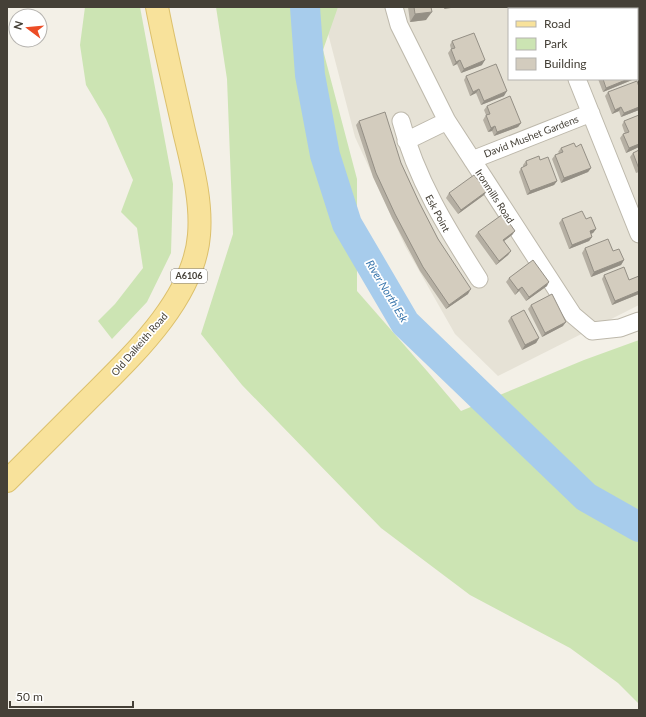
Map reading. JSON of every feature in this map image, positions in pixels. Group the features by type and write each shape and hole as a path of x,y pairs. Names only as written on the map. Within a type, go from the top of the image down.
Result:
{"main road":[{"name":"Old Dalkeith Road","path":"7,481 145,341 181,292 194,262 199,234 199,210 196,182 166,54 157,7"}],"street":[{"name":"Ironmills Road","path":"394,7 399,25 448,121 573,315 592,331 620,328 639,321"},
{"name":"David Mushet Gardens","path":"578,80 639,234"},
{"name":"David Mushet Gardens","path":"472,160 591,113"},
{"name":"Esk Point","path":"401,121 406,141 428,194 449,233 479,279"},
{"path":"406,141 448,121"}],"shaded area":[{"path":"325,7 639,7 639,305 498,376 455,334 405,246 355,137 324,18"}],"green space":[{"path":"85,7 140,7 173,184 171,253 147,302 112,339 98,321 115,304 143,268 137,228 121,212 133,180 106,119 86,85 80,45"},
{"path":"216,7 338,7 323,50 357,179 357,291 461,411 584,360 639,340 639,704 618,683 570,648 470,595 381,528 242,385 201,334 233,234 227,79"}],"building":[{"path":"414,7 431,7 432,12 415,14"},
{"path":"579,7 608,8 580,8"},
{"path":"474,33 485,60 464,69 460,60 456,62 451,49 455,48 452,41"},
{"path":"496,64 507,91 484,101 479,89 473,92 466,76"},
{"path":"603,80 626,80 606,88"},
{"path":"637,81 639,87 639,107 624,113 621,107 615,110 608,92"},
{"path":"510,96 521,123 497,132 495,126 491,128 486,115 490,114 487,106"},
{"path":"385,112 401,163 419,202 438,239 471,289 449,305 423,267 395,214 376,173 359,121"},
{"path":"639,115 639,144 629,148 623,134 629,132 624,121"},
{"path":"574,143 576,147 581,144 591,168 564,178 555,155 563,152 561,148"},
{"path":"639,150 639,169 633,153"},
{"path":"539,156 540,160 548,157 557,181 530,191 521,168 527,165 526,161"},
{"path":"474,175 487,191 461,210 449,193"},
{"path":"582,211 586,219 591,217 596,229 590,231 592,237 572,245 562,219"},
{"path":"503,214 515,231 503,240 511,251 499,261 478,232"},
{"path":"608,239 613,251 619,249 624,260 594,272 585,248"},
{"path":"533,260 549,282 529,297 522,287 518,290 509,278"},
{"path":"624,267 629,280 639,276 639,291 615,301 604,275"},
{"path":"552,294 566,322 545,333 531,305"},
{"path":"524,310 539,338 525,345 511,317"}],"waterway":[{"name":"River North Esk","path":"305,7 310,75 325,155 347,224 405,323 586,497 639,527"}]}
